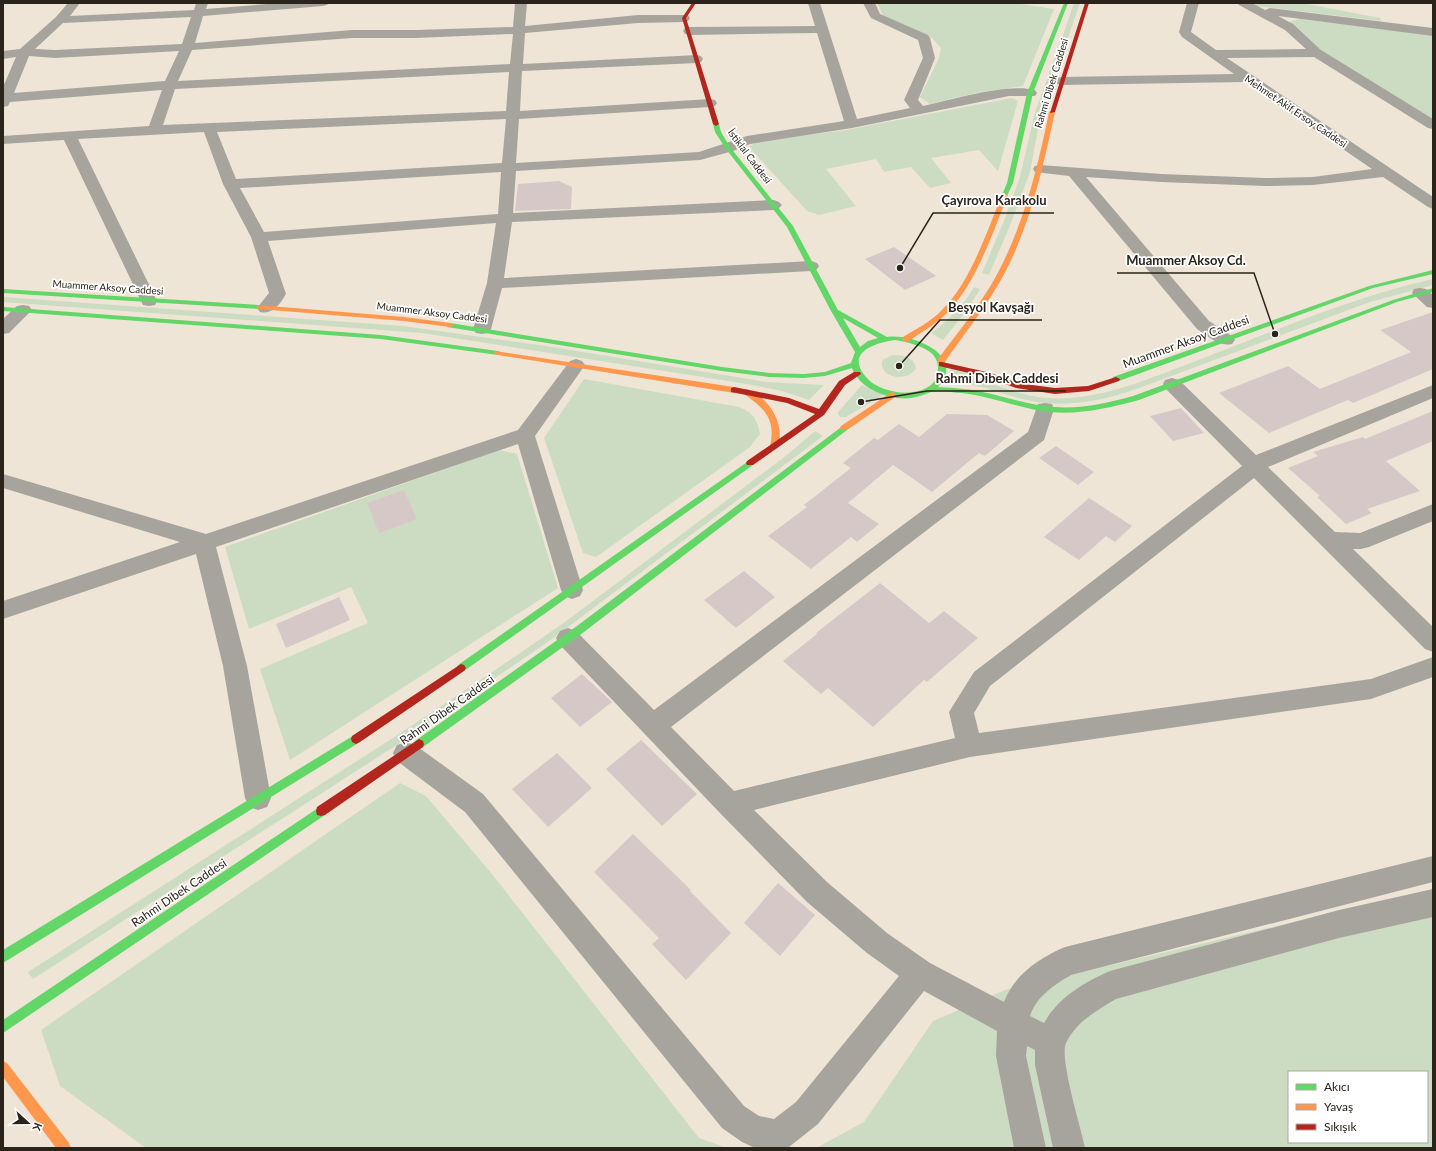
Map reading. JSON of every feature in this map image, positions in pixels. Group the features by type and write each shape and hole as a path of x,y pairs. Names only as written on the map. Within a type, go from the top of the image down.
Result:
{"main road":[{"path":"684,18 694,3"},
{"name":"Rahmi Dibek Caddesi","path":"906,339 934,320 948,308 968,278 1010,183 1030,93 1066,3"},
{"name":"Rahmi Dibek Caddesi","path":"932,389 940,382 943,373 942,363 981,306 1004,267 1022,223 1040,169 1050,117 1087,3"},
{"name":"İstiklal Caddesi","path":"684,18 718,132 728,148 790,226 834,311 859,352"},
{"name":"Muammer Aksoy Caddesi","path":"942,363 988,375 1016,385 1055,391 1072,391 1105,383 1371,287 1433,272"},
{"name":"Muammer Aksoy Caddesi","path":"3,291 352,314 482,329 714,368 769,375 804,376 826,374 854,365"},
{"path":"942,363 936,354 928,348 906,339 885,339 867,345 855,357 854,365 857,374 863,382 872,389 892,395 916,395 932,389 966,391 1045,409 1092,409 1113,405 1136,398 1345,319 1429,295"},
{"path":"3,309 381,337 468,348 775,397 835,418 852,422"},
{"path":"834,311 864,326 885,339"},
{"path":"3,957 357,738 477,657 821,413 842,383 857,374"},
{"path":"746,392 759,400 773,418 778,433 774,446"},
{"name":"Rahmi Dibek Caddesi","path":"3,1028 469,710 656,573 852,422 892,395"},
{"path":"3,1067 64,1148"}],"street":[{"path":"74,3 60,20 24,52 4,101 170,85 697,59"},
{"path":"60,20 200,8 323,3"},
{"path":"482,329 495,283 505,218 521,3"},
{"path":"814,3 852,124"},
{"path":"869,3 875,16 924,38 929,58 911,100 919,110"},
{"name":"Mehmet Akif Ersoy Caddesi","path":"1193,3 1185,32 1188,37 1433,204"},
{"path":"1243,3 1289,27 1316,53 1433,125"},
{"path":"155,130 170,85 187,47 200,8"},
{"path":"1259,11 1433,32"},
{"path":"3,55 24,52 55,54 187,47 352,34 416,34 519,30 636,14 684,18"},
{"path":"689,31 822,29"},
{"path":"1213,54 1316,53"},
{"path":"1062,81 1248,78"},
{"path":"230,184 509,166 700,156 728,148 748,140 852,124 1009,92 1030,93"},
{"path":"3,140 70,137 155,130 513,115 710,103"},
{"path":"209,128 230,184 259,237 278,294 266,308"},
{"path":"70,137 149,300"},
{"path":"1040,169 1075,173 1161,178 1265,182 1313,180 1386,172"},
{"path":"1075,173 1204,325 1226,340"},
{"path":"259,237 505,218 774,205"},
{"path":"495,283 811,266"},
{"path":"3,329 23,310"},
{"path":"3,610 204,541 525,435 576,365"},
{"path":"1172,384 1433,642"},
{"path":"970,746 961,712 982,679 1262,461 1433,391"},
{"path":"654,725 1036,435 1045,409"},
{"path":"525,435 572,590"},
{"path":"3,481 204,541"},
{"path":"1329,540 1361,541 1433,512"},
{"path":"204,541 235,666 258,798"},
{"path":"568,638 729,804 817,892 877,943 920,972 1012,1023 1050,1042"},
{"path":"729,804 970,746 1371,689 1433,667"},
{"path":"406,753 474,803 733,1117 753,1132 778,1136 807,1113 920,972"},
{"path":"1030,1148 1011,1056 1012,1023 1021,997 1043,975 1065,962 1433,869"},
{"path":"1069,1148 1050,1065 1050,1042 1061,1022 1075,1007 1110,986 1339,924 1433,903"}],"green space":[{"path":"877,3 1014,3 1054,9 1023,86 976,93 930,104 920,97 939,58 941,48 932,38 884,17"},
{"path":"1074,3 1080,3 1040,118 1030,172 1011,223 989,275 982,273 1004,221 1020,177 1035,112"},
{"path":"1251,3 1302,3 1380,18 1381,21 1257,6"},
{"path":"1299,19 1433,35 1433,121 1333,60 1289,22"},
{"path":"1012,98 1018,101 998,171 979,150 931,158 951,183 930,188 911,167 884,172 876,159 826,169 856,206 819,215 807,211 749,147 756,142 846,130"},
{"path":"1433,279 1433,285 1370,302 1139,388 1101,399 1063,404 1037,402 973,385 948,381 951,367 1021,394 1046,398 1066,398 1106,392 1145,380 1344,305 1403,286"},
{"path":"974,287 980,289 967,310 943,340 931,333 955,312"},
{"path":"3,297 403,326 546,346 767,382 824,385 809,400 782,391 741,383 422,333 3,302"},
{"path":"893,355 908,357 913,361 916,368 912,372 902,377 890,375 885,372 882,362 884,359"},
{"path":"584,379 739,407 754,417 758,424 760,434 750,447 596,557 583,553 544,438"},
{"path":"862,385 883,395 846,417 840,417 838,412"},
{"path":"815,431 823,436 552,639 406,739 33,979 28,972 399,734 565,622 787,455"},
{"path":"499,450 517,454 558,588 290,760 260,669 368,623 351,587 249,629 225,547"},
{"path":"400,783 426,796 492,874 699,1138 727,1148 146,1148 60,1086 41,1030"},
{"path":"1433,889 1433,1148 816,1148 864,1122 933,1021 1005,990"}],"building":[{"path":"559,181 572,187 571,209 515,211 518,184"},
{"path":"894,247 936,276 905,290 865,259"},
{"path":"1433,312 1433,369 1353,403 1348,400 1269,433 1219,393 1288,366 1320,389 1411,352 1380,330"},
{"path":"1181,408 1204,433 1173,441 1150,416"},
{"path":"1433,411 1433,441 1386,461 1420,491 1367,509 1372,513 1346,524 1317,497 1320,496 1288,468 1318,456 1313,452 1363,437 1365,439"},
{"path":"947,414 987,415 1014,431 985,456 979,453 932,492 893,465 848,503 879,524 857,542 851,537 811,569 768,536 807,507 804,505 851,468 843,463 874,438 878,440 899,424 919,437"},
{"path":"1056,446 1094,472 1078,485 1039,458"},
{"path":"404,490 417,519 379,533 367,503"},
{"path":"1089,498 1132,526 1115,542 1106,536 1079,560 1044,537"},
{"path":"744,571 775,597 736,628 704,600"},
{"path":"880,583 929,623 944,611 978,638 927,682 924,680 873,727 828,688 821,694 783,661"},
{"path":"339,597 350,620 286,648 276,624"},
{"path":"582,674 612,702 580,727 551,698"},
{"path":"641,740 697,794 662,826 606,769"},
{"path":"557,753 592,788 548,827 512,789"},
{"path":"633,834 691,890 690,891 731,933 686,980 652,944 659,938 594,872"},
{"path":"778,883 815,915 780,956 744,923"}],"traffic: fast":[{"path":"1005,195 1010,183 1030,93 1066,3"},
{"path":"716,124 718,132 728,148 790,226 835,311 859,352"},
{"path":"1116,379 1371,287 1433,272"},
{"path":"932,389 971,392 1035,407 1055,410 1076,410 1106,406 1136,398 1395,301 1433,290"},
{"path":"3,291 259,307"},
{"path":"3,309 381,337 498,353"},
{"path":"835,311 885,339"},
{"path":"450,325 722,369 769,375 804,376 825,374 854,365"},
{"path":"895,338 910,341 926,347 933,351 938,357 942,364 942,372 939,382 934,387 925,392 910,396 894,395 879,390 866,382 858,373 855,362 859,352 871,343 895,338"},
{"path":"419,744 581,629 844,428"},
{"path":"461,668 750,463"},
{"path":"3,957 356,739"},
{"path":"3,1027 321,811"}],"traffic: slow":[{"path":"941,361 994,286 1004,267 1023,223 1040,169 1052,112"},
{"path":"906,339 939,317 957,296 974,268 1005,195"},
{"path":"259,307 404,319 450,325"},
{"path":"498,353 734,390"},
{"path":"747,392 767,408 775,421 776,437 774,446"},
{"path":"844,428 892,395"},
{"path":"3,1067 64,1148"}],"traffic: jam":[{"path":"694,3 684,18 716,124"},
{"path":"1052,112 1087,3"},
{"path":"942,364 988,375 1016,385 1055,391 1089,388 1116,379"},
{"path":"750,463 821,413 842,383 857,374"},
{"path":"734,390 789,401 821,413"},
{"path":"356,739 461,668"},
{"path":"321,811 419,744"}],"place":[{"name":"Çayırova Karakolu","path":"900,268"},
{"name":"Muammer Aksoy Cd.","path":"1275,334"},
{"name":"Beşyol Kavşağı","path":"899,366"},
{"name":"Rahmi Dibek Caddesi","path":"861,402"}]}
